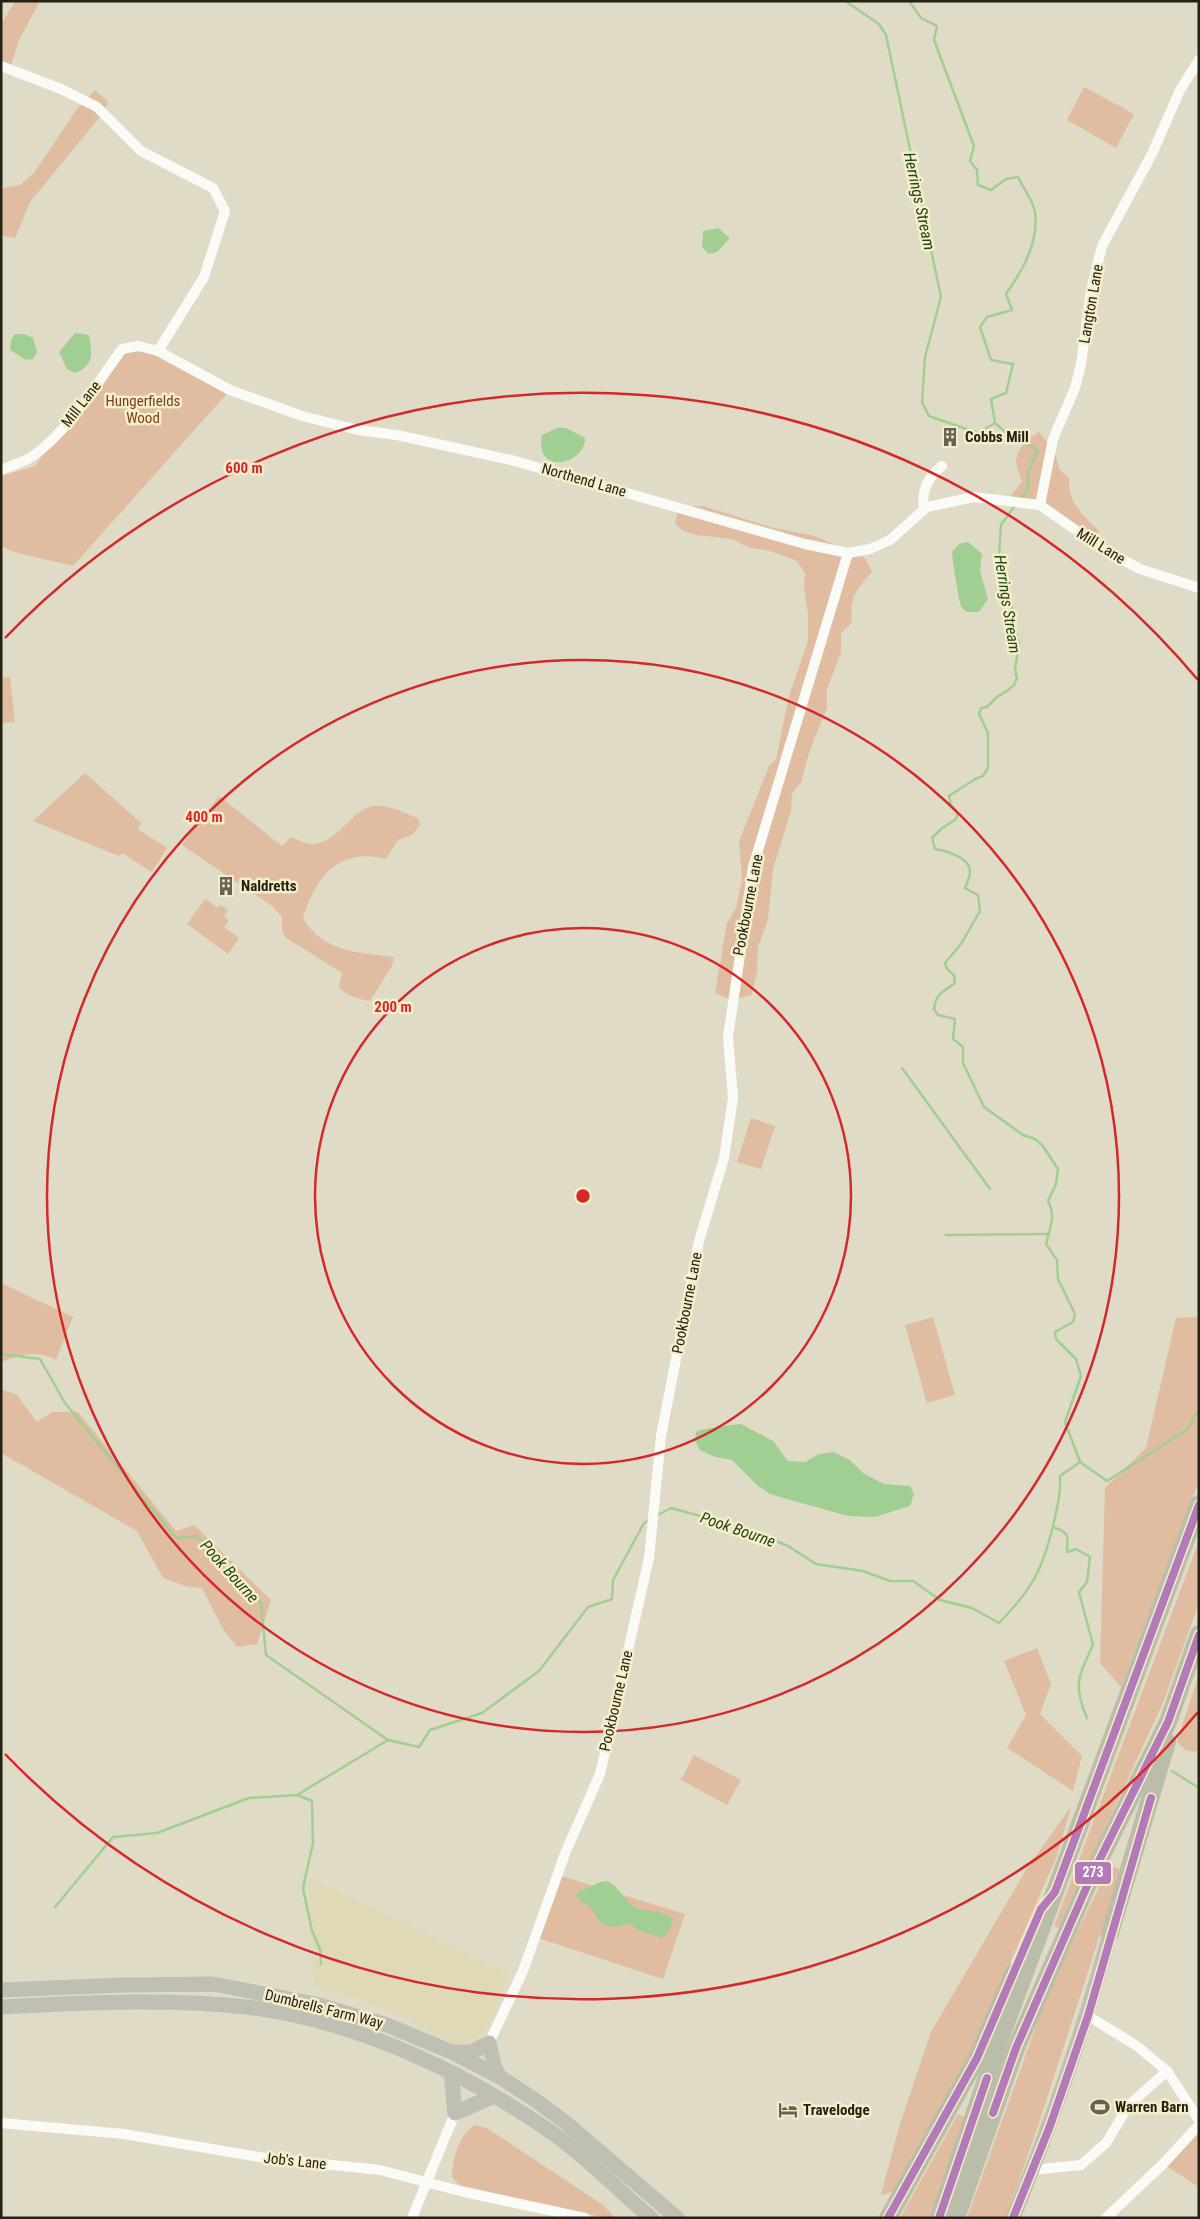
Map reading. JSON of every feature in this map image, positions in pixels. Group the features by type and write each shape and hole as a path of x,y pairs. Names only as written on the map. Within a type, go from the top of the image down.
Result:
{"highway":[{"path":"939,2218 1000,2042 1199,1504"},
{"path":"956,2218 1016,2048 1091,1877 1168,1722 1199,1634"},
{"path":"1110,1933 1167,1744 1168,1722"},
{"path":"888,2218 977,2058 1041,1909 1055,1892"}],"main road":[{"path":"1013,2218 1050,2126 1088,2016 1110,1933"},
{"name":"Dumbrells Farm Way","path":"1,1990 115,1985 213,1984 315,2004 387,2025 452,2052 500,2077 565,2122 677,2218"},
{"name":"Dumbrells Farm Way","path":"1,2007 151,2002 247,2007 326,2024 402,2049 451,2072 494,2096 555,2135 651,2218"},
{"path":"452,2052 472,2052 489,2043 490,2052 500,2077"},
{"path":"451,2072 455,2113 494,2096"}],"street":[{"name":"Langton Lane","path":"1040,505 1053,439 1074,388 1080,367 1091,290 1102,246 1152,154 1180,90 1199,60"},
{"path":"1,66 61,89 97,107 141,152 213,188 225,211 204,277 158,350"},
{"name":"Mill Lane","path":"1,470 32,457 53,439 71,419 122,349 138,346 158,350"},
{"name":"Northend Lane","path":"158,350 230,390 302,416 358,430 397,436 515,461 805,544 848,553 870,549 890,540 924,509 974,497 1007,501"},
{"path":"924,509 923,494 928,481 942,466"},
{"name":"Mill Lane","path":"1007,501 1040,505 1101,548 1140,569 1199,588"},
{"name":"Pookbourne Lane","path":"489,2043 523,1971 566,1851 600,1774 648,1558 661,1436 699,1241 724,1158 733,1098 728,1037 753,867 848,553"},
{"path":"1088,2016 1137,2046 1166,2071 1199,2120"},
{"path":"1032,2170 1081,2165 1106,2143 1129,2105 1166,2071"},
{"path":"412,2218 455,2113"},
{"name":"Job's Lane","path":"1,2123 124,2134 265,2158 380,2170 585,2218"},
{"path":"1106,2218 1163,2164 1199,2124"}],"shaded area":[{"path":"718,228 730,238 717,252 709,254 702,247 703,231"},
{"path":"75,333 89,335 91,357 86,366 75,373 67,369 59,352"},
{"path":"15,334 24,334 33,338 37,352 33,359 26,360 10,350 11,340"},
{"path":"557,428 566,428 585,438 583,447 570,460 552,461 545,457 542,448 542,435"},
{"path":"968,542 982,554 980,571 988,599 979,612 967,612 961,607 954,571 952,552 959,544"},
{"path":"741,1424 773,1441 788,1461 805,1462 819,1454 834,1452 850,1460 863,1473 884,1484 910,1486 914,1494 910,1506 875,1517 848,1516 770,1494 757,1485 732,1460 715,1457 700,1450 695,1441 696,1432"},
{"path":"309,1877 510,1974 482,2038 473,2045 455,2044 410,2020 363,2001 313,1987"},
{"path":"607,1881 614,1885 633,1907 657,1911 673,1919 668,1933 662,1938 638,1930 631,1924 610,1927 602,1924 589,1906 580,1901 576,1893 600,1882"}],"green space":[{"path":"15,1 40,1 19,40 11,65 1,63 1,25"},
{"path":"1084,87 1134,114 1116,148 1067,120"},
{"path":"95,90 108,102 103,113 30,202 15,238 1,235 1,189 20,185 34,173 77,109"},
{"name":"Hungerfields Wood","path":"138,346 230,390 73,566 14,552 1,546 1,476 35,466 122,349"},
{"path":"1039,432 1055,453 1059,469 1069,478 1069,487 1077,508 1099,531 1093,543 1042,507 1007,501 1022,481 1016,463 1021,447"},
{"path":"703,506 774,528 815,536 866,559 872,572 855,595 851,614 852,623 841,633 841,653 827,689 827,708 810,750 801,782 792,794 791,811 773,869 768,920 758,947 757,973 751,995 732,1000 715,993 727,923 736,908 742,879 739,841 769,766 776,759 789,696 808,641 808,614 804,589 805,574 797,561 767,550 750,548 732,539 696,535 683,531 675,523 679,507"},
{"path":"10,677 15,722 1,723 1,678"},
{"path":"85,773 141,823 138,829 167,848 152,872 122,853 119,856 33,821"},
{"path":"219,796 282,846 291,837 310,844 322,842 331,838 359,812 374,806 391,808 418,818 420,825 412,835 398,840 386,859 369,856 355,857 331,869 322,878 315,890 303,918 320,938 331,944 355,952 394,957 392,966 370,1001 353,997 342,991 339,988 342,973 285,937 282,930 282,917 272,906 182,845"},
{"path":"205,899 218,908 220,905 228,910 224,916 229,920 224,927 239,938 228,954 187,924"},
{"path":"751,1118 775,1126 761,1169 737,1162"},
{"path":"1,1283 73,1317 56,1360 42,1355 29,1354 1,1362"},
{"path":"933,1317 955,1395 927,1403 905,1325"},
{"path":"1199,1317 1199,1481 1121,1687 1100,1663 1105,1488 1146,1448 1176,1318"},
{"path":"1,1389 17,1395 37,1422 52,1412 78,1412 176,1531 194,1525 271,1600 257,1644 237,1647 223,1629 202,1588 188,1587 163,1578 137,1531 1,1453"},
{"path":"1199,1541 1199,1603 1163,1703 1059,1928 1054,1926"},
{"path":"1037,1648 1051,1684 1040,1714 1082,1756 1073,1791 1007,1748 1026,1715 1004,1661"},
{"path":"1199,1674 1199,1750 1189,1751 1177,1741"},
{"path":"694,1755 741,1780 727,1805 681,1780"},
{"path":"1071,1807 1057,1856 970,2054 896,2191 881,2195 899,2127 931,2032 1027,1868"},
{"path":"1110,1865 1121,1870 1039,2123 1006,2218 967,2218 1050,1987"},
{"path":"558,1875 685,1914 663,1979 535,1937"},
{"path":"958,2114 964,2117 931,2218 900,2218"},
{"path":"475,2125 486,2128 499,2136 603,2205 615,2218 606,2218 459,2185 452,2177 455,2155 469,2129"},
{"path":"1199,2125 1199,2187 1163,2164"}],"waterway":[{"name":"Herrings Stream","path":"845,1 879,24 886,35 941,297 925,357 922,402 929,416 978,433 995,423"},
{"path":"909,1 921,18 937,26 934,40 974,146 970,161 977,170 978,185 991,190 1006,179 1018,177 1035,212 1036,223 1032,245 1024,265 1006,294 1012,310 987,317 980,327 991,360 1013,364 1006,393 991,399 995,423"},
{"name":"Herrings Stream","path":"995,423 1010,436 1038,450 1028,472 1028,489 1020,500"},
{"name":"Herrings Stream","path":"1016,504 1001,525 999,555 1007,577 1006,596 1012,607 1011,616 1014,621 1019,645 1015,669 1017,678 1014,685 1007,691 997,697 987,707 981,708 979,714 988,733 988,768 983,776 949,796 951,805 958,813 956,819 932,838 935,849 957,856 966,862 970,872 965,888 978,895 980,911 961,944 945,963 947,969 954,975 955,983 938,996 934,1009 938,1015 955,1019 953,1039 963,1047 963,1063 984,1107 1023,1135 1035,1139 1043,1146 1058,1169 1056,1184 1048,1201 1052,1217 1046,1244 1057,1260 1058,1279 1075,1314 1073,1322 1055,1332 1056,1339 1076,1359 1081,1376 1065,1422 1080,1462"},
{"path":"902,1068 990,1189"},
{"path":"946,1235 1049,1234"},
{"name":"Pook Bourne","path":"1,1354 40,1359 65,1403 176,1538 197,1536 261,1603 266,1655 388,1740 419,1747 430,1730 482,1713 539,1671 588,1607 612,1599 613,1580 644,1523 649,1520"},
{"path":"1080,1462 1107,1481 1188,1429 1199,1409"},
{"name":"Pook Bourne","path":"656,1516 671,1508 748,1529 788,1546 816,1564 863,1571 890,1581 913,1581 940,1600 972,1608 999,1623 1020,1600 1040,1568 1056,1513 1060,1476 1080,1462"},
{"name":"Herrings Stream","path":"1053,1527 1067,1535 1067,1552 1076,1549 1090,1557 1087,1582 1079,1592 1093,1645 1079,1681 1080,1697 1087,1718"},
{"name":"Pook Bourne","path":"321,1964 320,1949 312,1931 303,1888 313,1843 312,1801 297,1795 388,1740"},
{"name":"Herrings Stream","path":"1172,1771 1199,1788"},
{"path":"55,1907 113,1837 157,1833 249,1798 297,1795"}],"transit line":[{"name":"273","path":"888,2218 977,2058 1041,1909 1055,1892 1199,1505"},
{"name":"273","path":"993,2113 1016,2048 1091,1877 1168,1722 1199,1635"},
{"name":"273","path":"1013,2218 1050,2126 1088,2016 1151,1798"},
{"name":"273","path":"939,2218 987,2078"}],"place":[{"name":"Cobbs Mill","path":"950,437"},
{"name":"Naldretts","path":"226,886"},
{"name":"Warren Barn","path":"1100,2107"},
{"name":"Travelodge","path":"788,2110"}]}
